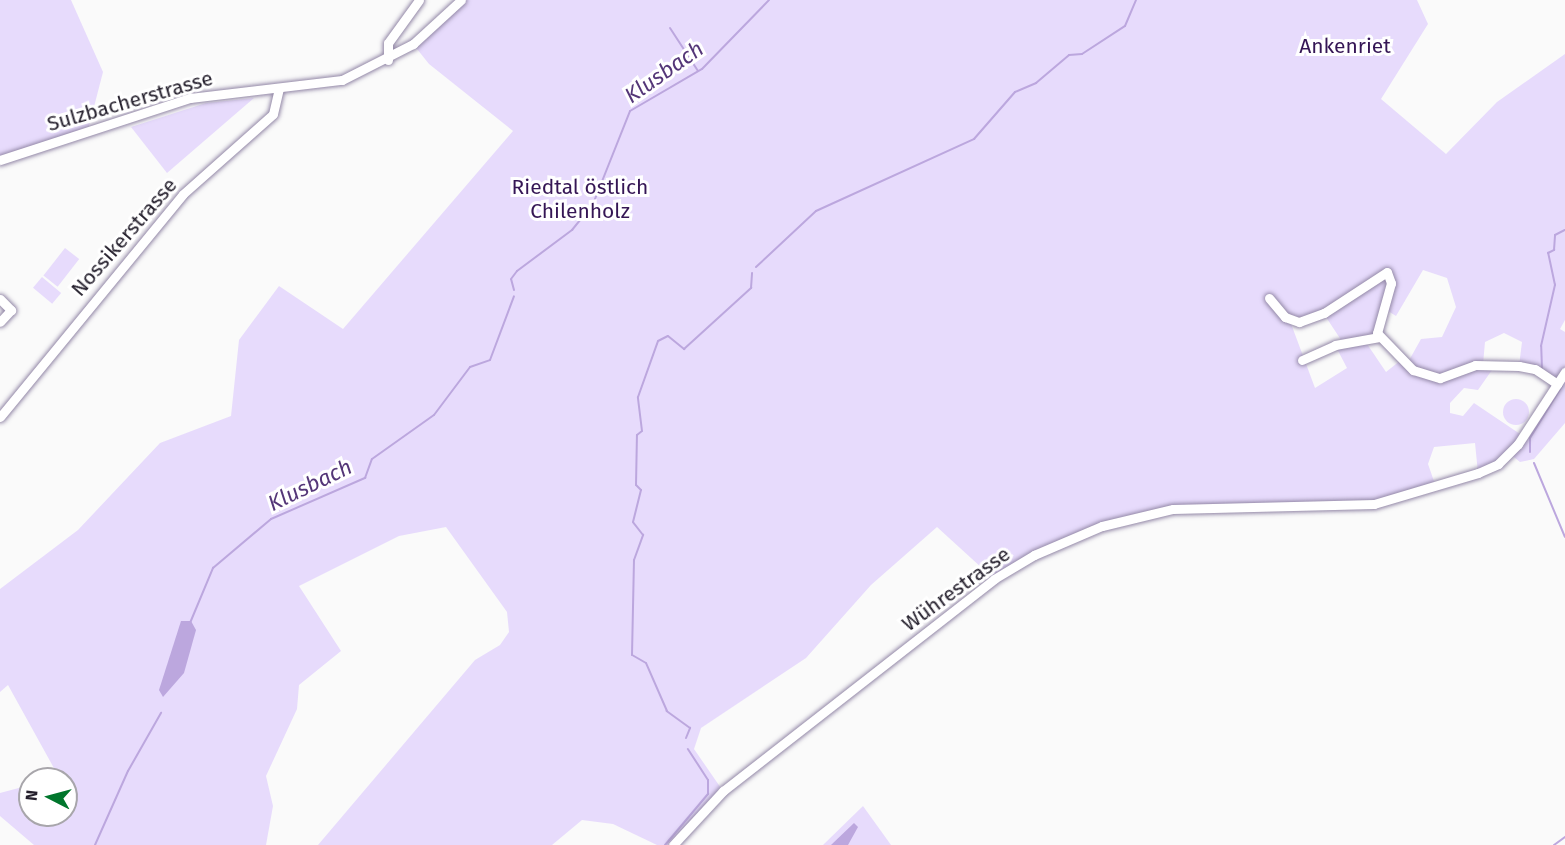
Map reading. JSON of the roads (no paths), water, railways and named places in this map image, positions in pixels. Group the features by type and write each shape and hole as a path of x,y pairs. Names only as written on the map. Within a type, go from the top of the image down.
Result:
{"street":[{"path":"388,60 388,43 419,0"},
{"name":"Sulzbacherstrasse","path":"0,159 190,98 342,80 388,60 435,27 461,0"},
{"name":"Nossikerstrasse","path":"0,417 183,194 273,114 279,89"},
{"path":"1269,298 1285,317 1299,322 1324,313 1387,272 1391,284 1380,308 1379,337"},
{"path":"0,299 11,310 0,322"},
{"path":"1302,360 1335,345 1379,337 1426,376 1447,377 1475,365 1519,366 1543,373 1557,384"},
{"name":"Wührestrasse","path":"673,845 723,791 994,579 1034,555 1102,526 1173,509 1324,506 1410,495 1498,464 1518,444 1565,372"}],"waterway":[{"name":"Klusbach","path":"514,290 511,279 517,271 572,230 593,204 630,111 702,69 769,0"},
{"path":"756,267 816,211 974,139 1015,92 1036,83 1069,55 1082,54 1125,26 1136,0"},
{"path":"670,28 698,71"},
{"path":"1542,369 1541,346 1555,285 1548,253 1554,250 1555,235 1565,230"},
{"path":"686,738 690,728 667,711 646,663 632,655 634,560 643,535 633,522 641,490 636,485 637,435 642,431 638,397 658,341 668,336 684,349 751,288 752,273"},
{"name":"Klusbach","path":"190,623 213,568 271,519 365,478 372,459 434,415 470,367 490,360 514,296"},
{"path":"1530,452 1530,438 1562,386"},
{"path":"1534,463 1565,537"},
{"name":"Klusbach","path":"95,845 128,771 161,713"},
{"path":"665,845 708,794 708,780 688,749"},
{"path":"1554,845 1565,837"}],"park label":[{"name":"Ankenriet","path":"1345,46"},
{"name":"Riedtal östlich Chilenholz","path":"580,199"}]}
